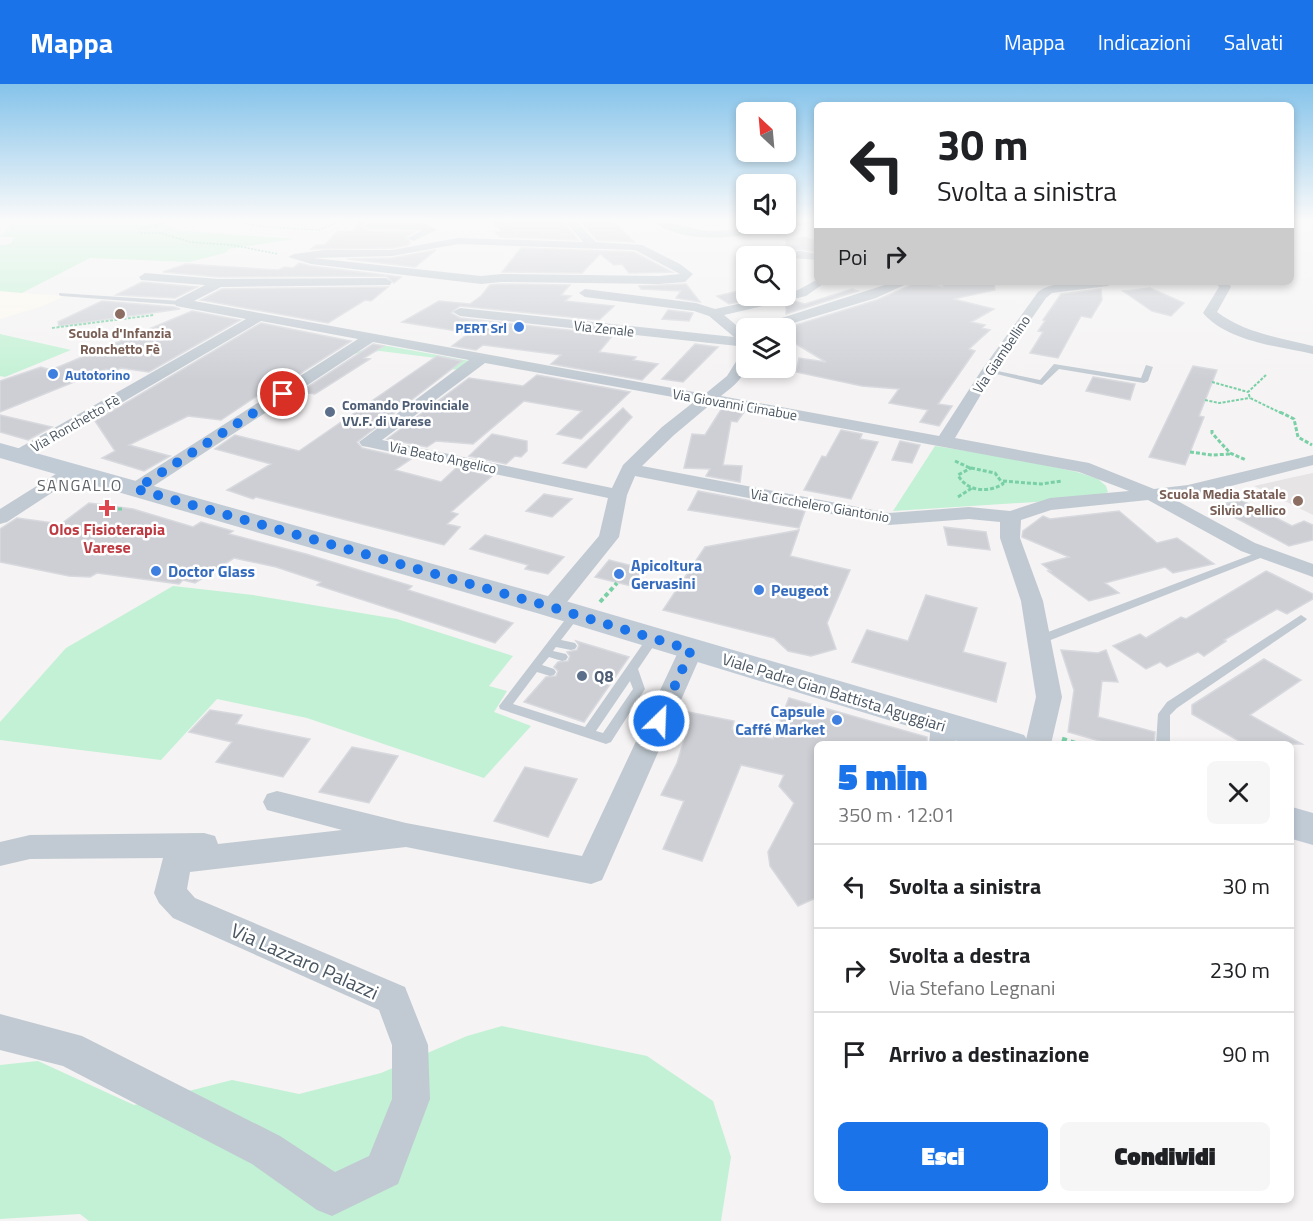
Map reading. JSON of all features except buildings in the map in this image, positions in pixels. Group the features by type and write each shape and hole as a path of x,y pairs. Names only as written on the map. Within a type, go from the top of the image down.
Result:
{"main road":[{"name":"Viale Padre Gian Battista Aguggiari","path":"9,453 73,471 123,502 575,608 653,638 943,734 991,741"},
{"path":"1294,824 1313,829"}],"street":[{"path":"422,273 696,307 714,313 736,330"},
{"path":"145,277 219,283 501,278 659,280 681,279 686,273"},
{"path":"181,303 219,283"},
{"path":"714,313 802,293 815,285"},
{"path":"796,318 897,285"},
{"name":"Via Giambellino","path":"944,442 988,371 1048,290 1086,285"},
{"path":"1224,285 1225,287 1210,313 1219,321 1235,329 1313,350"},
{"name":"Via Giovanni Cimabue","path":"181,303 368,339 1083,467 1130,483 1156,495 1200,522 1250,548 1313,571"},
{"name":"Via Zenale","path":"460,312 736,337"},
{"name":"Via Ronchetto Fè","path":"9,453 256,318"},
{"path":"123,502 368,339"},
{"name":"Via Beato Angelico","path":"480,359 368,442 618,495"},
{"path":"575,608 609,537 618,495 629,470 668,431 733,379 736,374"},
{"path":"1039,741 1049,697 1032,601 1010,538 1009,526 1012,518 1028,510 1050,504 1188,491 1313,460"},
{"name":"Via Cicchelero Giantonio","path":"629,470 889,519 969,513 1012,518"},
{"path":"0,518 73,471"},
{"name":"Via Lazzaro Palazzi","path":"277,802 406,835 591,871 691,650"},
{"name":"Via Lazzaro Palazzi","path":"0,854 30,847 208,845 368,826"},
{"name":"Via Lazzaro Palazzi","path":"0,1032 69,1049 266,1150 332,1195 384,1170 411,1099 410,1045 393,999 184,908 170,893 177,861 406,835"}],"lane":[{"path":"61,294 181,303"},
{"path":"988,371 1042,383 1057,366 1144,381 1149,367"},
{"path":"1039,640 1264,554"},
{"path":"575,608 553,642 505,706 606,739 639,688 627,669"},
{"path":"1163,741 1164,714 1172,705 1301,619"},
{"path":"588,733 612,689 653,638"},
{"path":"553,642 571,646"},
{"path":"545,652 562,657"},
{"path":"534,667 550,672"}],"path":[{"path":"52,328 159,313"},
{"path":"1248,392 1266,375"},
{"path":"1212,382 1248,392"},
{"path":"1248,392 1250,398"},
{"path":"1205,400 1218,403 1250,398 1294,419 1298,437 1313,445"},
{"path":"1212,430 1231,454"},
{"path":"1190,452 1212,455 1231,454 1242,458"},
{"path":"1003,481 1055,484 1083,467"},
{"path":"985,469 998,474 1003,481 1000,487 995,489 980,489 966,485 958,475 965,470 985,469"},
{"path":"575,608 616,583"}],"shaded area":[{"path":"0,291 64,296 43,306 0,319"},
{"name":"Scuola Media Statale Silvio Pellico","path":"1313,473 1313,515 1254,486 1285,479"}],"green space":[{"path":"0,273 61,273 22,293 0,291"},
{"path":"0,334 71,350 5,377 0,376"},
{"path":"374,346 388,346 470,361 461,370 451,369 460,361 380,351 352,354"},
{"path":"935,446 1013,458 1077,472 1098,479 1106,486 1108,492 1098,497 1081,499 893,511"},
{"path":"173,586 253,595 397,619 513,656 489,686 507,691 494,712 531,726 484,778 307,718 217,699 161,760 0,740 0,722 66,648"},
{"path":"502,1026 647,1056 713,1101 731,1157 721,1221 89,1221 80,1214 0,1219 0,1065 38,1061 134,1105 232,1080 299,1094 381,1073 467,1036"}],"place":[{"name":"Scuola d'Infanzia Ronchetto Fè","path":"120,314"},
{"name":"PERT Srl","path":"519,327"},
{"name":"Autotorino","path":"53,374"},
{"name":"Comando Provinciale VV.F. di Varese","path":"330,412"},
{"name":"Scuola Media Statale Silvio Pellico","path":"1298,501"},
{"name":"Olos Fisioterapia Varese","path":"107,508"},
{"name":"Doctor Glass","path":"156,571"},
{"name":"Apicoltura Gervasini","path":"619,574"},
{"name":"Peugeot","path":"759,590"},
{"name":"Q8","path":"582,676"},
{"name":"Capsule Caffé Market","path":"837,720"}],"district":[{"name":"SANGALLO","path":"80,485"}],"route":[{"path":"283,394 136,489 551,607 691,650 659,721"}]}
